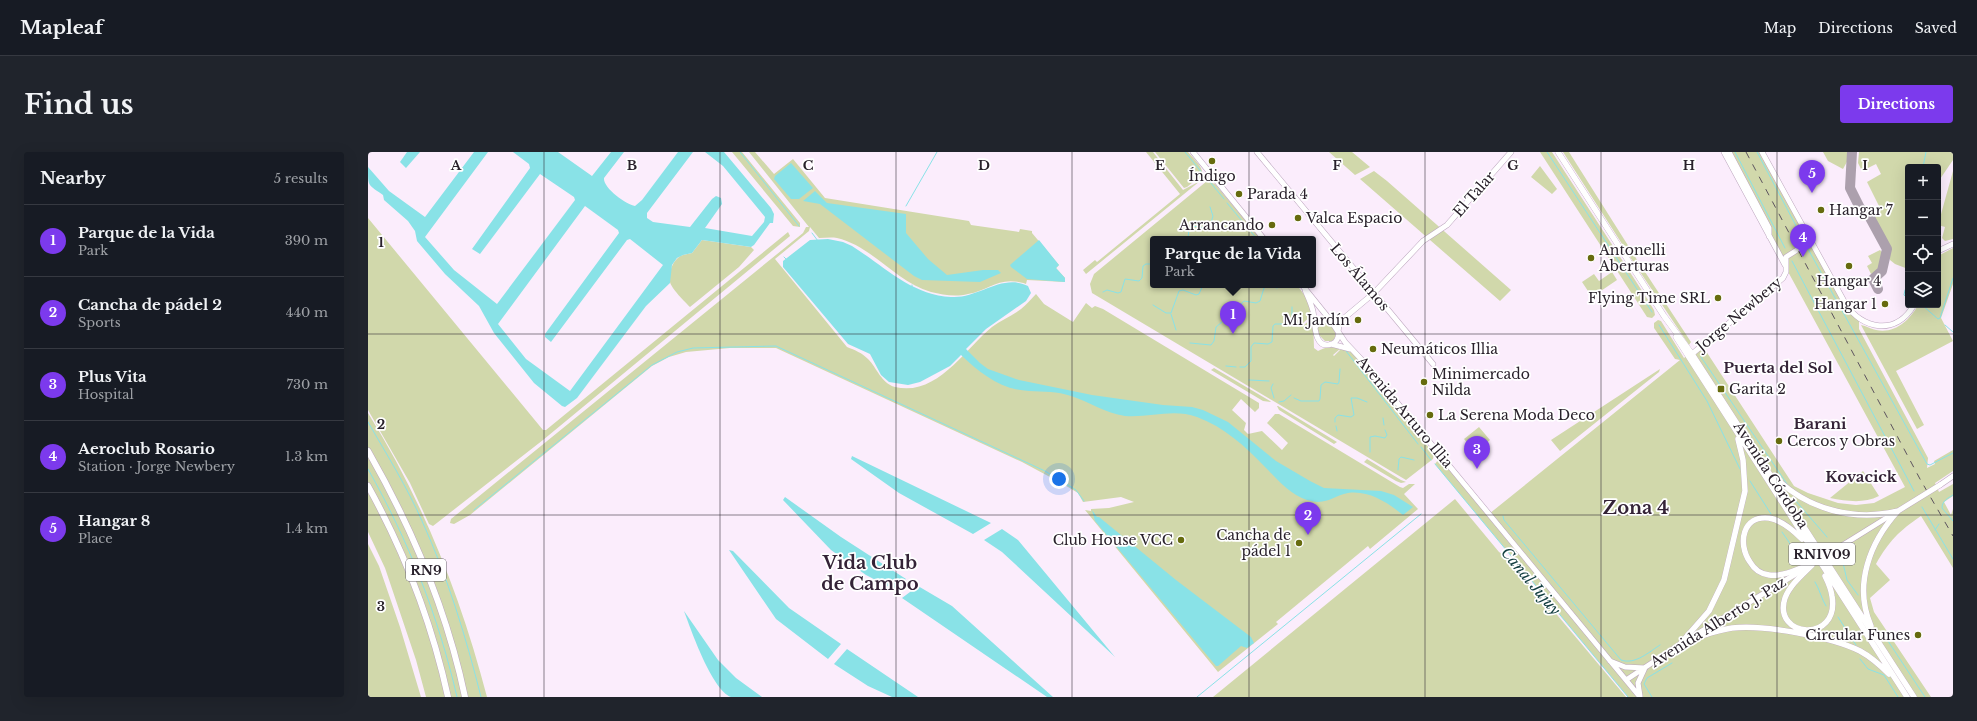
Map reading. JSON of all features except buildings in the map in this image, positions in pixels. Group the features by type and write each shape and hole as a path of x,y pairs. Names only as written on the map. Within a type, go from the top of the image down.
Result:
{"highway":[{"name":"RN9","path":"368,451 401,514 432,586 455,657 465,697"},
{"name":"RN9","path":"368,486 387,523 416,592 448,697"}],"main road":[{"path":"1193,152 1262,236"},
{"name":"Los Álamos","path":"1257,152 1433,364"},
{"name":"El Talar","path":"1343,319 1374,293 1423,241 1447,225 1512,152"},
{"name":"Avenida Córdoba","path":"1558,152 1664,316 1687,356 1907,697"},
{"path":"1724,152 1786,268"},
{"path":"1729,152 1769,228 1770,237"},
{"path":"1762,152 1845,303 1859,320 1873,325 1889,325 1902,318 1911,308"},
{"name":"Jorge Newbery","path":"1692,354 1783,278 1786,268 1785,261 1788,254 1811,241"},
{"path":"1941,250 1953,244"},
{"path":"1303,288 1312,305 1315,334 1319,340 1327,345 1338,339 1340,324 1343,319"},
{"path":"1304,288 1331,321 1338,332"},
{"name":"Avenida Córdoba","path":"1664,316 1692,354 1914,697"},
{"path":"1315,327 1321,320 1331,321 1343,319"},
{"name":"Avenida Arturo Illia","path":"1338,332 1640,697"},
{"name":"Avenida Arturo Illia","path":"1331,344 1352,350"},
{"path":"1679,645 1709,611 1720,590 1726,574 1744,491 1744,460 1736,432"},
{"path":"1766,467 1784,486 1797,496 1824,507 1854,515 1872,516 1898,511"},
{"name":"Avenida Alberto J. Paz","path":"1626,680 1679,645 1953,476"},
{"path":"1878,642 1867,617 1865,601 1865,572 1875,544 1884,528 1898,511"},
{"path":"1810,547 1784,525 1767,518 1759,519 1749,526 1743,537 1742,543 1743,550 1751,564 1762,573 1769,575 1786,573 1813,563"},
{"path":"1813,563 1791,587 1784,606 1786,616 1792,625 1806,631 1815,630 1824,624 1831,614 1833,607 1830,588 1821,564"},
{"path":"1679,645 1700,636 1731,628 1771,628 1848,646 1872,658 1897,682"},
{"path":"1610,661 1625,667 1646,668 1639,679 1640,697"}],"green space":[{"path":"732,152 742,152 800,223 800,227 793,226"},
{"path":"749,152 755,152 774,174 793,159 825,198 969,221 971,225 1019,232 1020,229 1032,231 1032,233 1059,265 1056,268 1065,278 1065,282 1027,280 1026,284 1009,281 968,294 945,295 918,287 895,273 862,248 850,242 837,238 819,238 810,227 809,231 775,259 847,347 866,357 883,379 890,385 895,387 910,388 924,385 937,378 961,358 992,327 1021,309 1036,294 1044,304 1073,322 1086,303 1092,308 1095,306 1103,309 1259,403 1259,408 1255,412 1241,399 1232,410 1246,423 1244,430 1248,434 1262,431 1282,450 1288,443 1267,423 1275,414 1279,414 1400,487 1403,488 1409,484 1415,484 1404,494 1418,509 1370,549 1368,546 1276,622 1278,624 1218,672 1085,510 1091,511 1091,509 1109,508 1134,502 1121,497 1083,502 1078,493 1022,462 776,348 730,348 686,352 669,357 652,366 470,515 454,524 450,523 451,519 803,233 806,227 809,227"},
{"path":"1146,152 1153,152 1183,190 1200,181 1086,274 1083,270 1095,260 1097,262 1180,194"},
{"path":"1155,152 1188,152 1201,168 1201,179 1198,178 1184,188"},
{"path":"1329,152 1352,152 1370,167 1355,175"},
{"path":"1540,152 1552,152 1648,300 1646,302 1649,302 1654,310 1655,315 1652,318 1647,317"},
{"path":"1563,152 1569,152 1629,247 1626,249 1624,247"},
{"path":"1729,152 1762,152 1845,303 1859,320 1859,329 1928,458 1927,468 1935,464 1934,461 1953,450 1953,471 1935,483 1939,492 1953,484 1953,496 1944,502 1951,515 1953,509 1953,568 1921,516 1895,537 1876,564 1890,580 1870,598 1874,612 1931,697 1628,697 1435,464 1441,456 1489,514 1680,360 1675,359 1654,328 1654,323 1658,320 1661,321 1684,358 1702,345 1794,486 1808,493 1838,503 1856,505 1874,503 1905,487 1786,268"},
{"path":"1823,152 1849,152 1848,160 1843,169 1828,161"},
{"path":"1859,152 1953,152 1953,160 1941,178 1941,164 1905,164 1905,268 1895,264 1890,260 1890,251 1872,215 1881,210 1867,182 1881,174 1876,164 1862,171 1858,163"},
{"path":"1540,166 1557,189 1552,194 1531,177"},
{"path":"1374,171 1511,290 1500,301 1360,179"},
{"path":"1953,171 1953,239 1945,241 1942,238 1945,227 1941,226 1941,214"},
{"path":"1207,181 1215,184 1258,236 1150,236 1150,288 1299,288 1308,300 1312,315 1303,323 1304,325 1313,317 1314,348 1318,351 1329,347 1340,349 1333,355 1334,356 1342,348 1353,353 1434,454 1433,459 1406,480 1092,293 1090,284 1094,274"},
{"path":"368,218 543,430 546,430 788,232 790,236 543,440 433,526 429,524 410,483 368,410"},
{"path":"702,240 751,247 754,250 739,267 690,307 678,295 671,285 670,274 676,259 683,255 692,253"},
{"path":"1953,248 1953,284 1941,318 1953,341 1896,371 1924,425 1917,429 1861,325 1876,330 1889,330 1896,328 1906,321 1916,308 1941,308 1941,254"},
{"path":"1880,250 1884,254 1879,270 1871,274 1867,266 1872,263 1868,256"},
{"path":"1632,252 1691,342 1689,345 1630,257 1629,254"},
{"path":"1612,272 1617,280 1592,297 1582,282 1594,274 1599,281"},
{"path":"1323,322 1330,324 1334,330 1335,337 1332,341 1325,341 1318,334 1317,328"},
{"path":"1214,368 1271,402 1263,401 1211,370"},
{"path":"1660,369 1659,372 1560,451 1551,440"},
{"path":"1277,406 1337,442 1334,444 1279,410"},
{"path":"368,413 406,480 438,550 465,623 487,697 426,697 416,660 385,568 368,532"},
{"path":"1479,427 1490,440 1475,452 1464,439"},
{"path":"1367,459 1406,482 1401,483 1396,481 1364,462"},
{"path":"1863,471 1879,496 1873,499 1861,501 1830,498"},
{"path":"1455,499 1499,552 1511,560 1626,697 1213,697"},
{"path":"368,544 379,566 400,627 421,697 368,697"}],"water":[{"path":"407,152 420,152 406,168 400,162"},
{"path":"474,152 488,152 425,237 454,270 497,304 575,200 574,197 540,174 480,254 472,249 530,168 529,164 513,152 558,152 592,176 611,152 624,152 604,178 611,191 626,202 635,206 642,200 678,152 693,152 647,213 647,218 653,222 690,227 716,196 721,198 722,204 705,228 752,236 764,222 765,217 723,166 705,152 724,152 771,208 774,214 773,223 770,223 751,247 702,240 692,253 677,258 672,265 670,283 646,306 577,398 565,407 534,383 494,333 479,306 445,274 417,241 415,231 408,221 384,200 383,195 370,185 368,179 368,167 389,191 425,217","holes":["585,206 618,230 619,233 545,334 545,337 551,342 627,240 630,239 663,265 570,391 526,359 498,324"]},
{"path":"791,163 813,188 799,199 791,199 774,179 775,176"},
{"path":"815,191 827,203 906,214 906,233 928,259 947,275 983,270 998,270 1001,273 980,282 922,280 914,276 820,204 803,201"},
{"path":"828,239 843,242 852,246 898,278 923,291 937,295 961,297 999,284 1009,283 1018,283 1028,286 1031,293 1026,301 986,329 966,349 988,369 1019,380 1092,395 1163,405 1192,407 1203,410 1228,422 1276,461 1324,488 1381,491 1394,495 1413,507 1403,515 1378,498 1363,493 1343,494 1329,500 1319,502 1307,500 1284,486 1234,438 1207,421 1188,414 1179,413 1134,416 1118,415 1066,394 1019,390 1000,384 983,374 961,355 950,366 920,382 908,385 889,382 881,375 870,354 848,344 783,267 783,261 810,240"},
{"path":"1039,240 1059,265 1056,268 1065,278 1065,282 1027,279 1011,267 1010,265"},
{"path":"852,456 991,523 973,534 899,493 851,459"},
{"path":"785,497 841,537 906,579 893,589 866,575 831,550 783,500"},
{"path":"1092,510 1097,517 1099,517 1176,580 1251,637 1254,643 1247,648 1241,646 1218,666 1216,666 1095,521"},
{"path":"1002,529 1018,540 1115,657 1002,552 984,540"},
{"path":"729,550 733,551 789,608 841,644 828,659 776,619"},
{"path":"918,586 952,606 1053,697 1047,697 902,598"},
{"path":"684,611 718,660 736,678 762,697 731,697 724,692 710,672 703,658"},
{"path":"847,649 918,697 892,697 868,686 834,664"}],"waterway":[{"path":"740,152 799,226"},
{"path":"906,206 937,152"},
{"name":"Canal Jujuy","path":"1185,152 1203,174"},
{"path":"1547,152 1652,312"},
{"path":"1735,152 1785,248"},
{"path":"1757,152 1803,239"},
{"path":"1924,164 1926,152"},
{"name":"Canal Jujuy","path":"1210,182 1224,199"},
{"name":"Canal Jujuy","path":"1227,203 1254,236"},
{"path":"1188,236 1189,229 1192,226 1206,228 1210,226 1213,216 1210,207"},
{"path":"812,233 818,241"},
{"path":"1808,249 1927,464 1930,465 1953,453"},
{"path":"1792,261 1914,491"},
{"path":"1103,292 1107,290 1118,293 1121,292 1125,279 1139,281 1142,278 1143,266 1150,264"},
{"path":"1925,308 1938,319 1940,318 1953,278"},
{"path":"1153,305 1166,313 1171,313 1179,291 1183,290 1196,295 1199,294 1202,288"},
{"path":"1226,322 1235,324 1239,322 1241,304 1244,301 1256,303 1260,301 1264,288"},
{"path":"1905,290 1905,296"},
{"path":"1240,367 1245,367 1251,361 1251,347 1254,343 1268,344 1272,342 1273,326 1275,324 1289,324 1292,321 1292,307"},
{"path":"1171,314 1176,330"},
{"path":"1190,343 1211,345 1214,341 1216,327 1222,322"},
{"path":"1659,325 1707,401 1740,469"},
{"path":"1945,325 1953,332"},
{"path":"474,510 652,365 677,352 693,348 776,346 1045,471 1076,490 1084,501"},
{"name":"Canal Jujuy","path":"1346,351 1418,444"},
{"path":"1701,357 1787,484"},
{"path":"1226,366 1236,367"},
{"path":"1294,398 1301,401 1319,401 1321,385 1325,382 1338,384 1340,369"},
{"path":"1249,380 1269,381"},
{"path":"1273,384 1271,388 1274,398"},
{"path":"1279,402 1284,401 1291,395"},
{"path":"1335,422 1335,418 1338,415 1351,417 1354,415 1351,398 1357,398 1367,402"},
{"path":"1383,418 1384,425"},
{"path":"368,422 410,496 431,542 456,608 481,697"},
{"path":"1336,426 1337,431"},
{"path":"1370,452 1370,437 1375,436 1385,438 1387,435 1385,430"},
{"name":"Canal Jujuy","path":"1421,447 1431,460"},
{"path":"1398,470 1399,459 1401,457 1414,460"},
{"name":"Canal Jujuy","path":"1435,464 1628,697"},
{"path":"368,469 397,524 421,580 441,637 457,697"},
{"path":"1750,481 1771,514"},
{"path":"1953,495 1947,499 1942,506 1953,521"},
{"path":"1795,500 1827,537"},
{"path":"1922,507 1953,559"},
{"path":"1197,697 1421,514"},
{"path":"1503,516 1504,520 1621,660 1631,661 1637,659 1660,645"},
{"path":"1935,530 1939,524"},
{"path":"1782,532 1798,555"},
{"path":"1843,563 1847,580 1858,595"},
{"path":"1815,582 1826,606"},
{"path":"1838,617 1856,645"},
{"path":"1886,638 1925,697"},
{"path":"1860,659 1868,669 1884,675 1898,697"},
{"path":"1652,697 1644,684 1647,678 1672,663"}],"taxiway":[{"path":"1852,152 1850,188 1860,208 1868,214 1887,249 1882,271 1873,279 1878,289"}],"railway":[{"path":"1746,152 1920,479 1953,536"}],"place":[{"name":"Índigo","path":"1212,161"},
{"name":"Hangar 8","path":"1812,193"},
{"name":"Parada 4","path":"1239,194"},
{"name":"Hangar 7","path":"1821,210"},
{"name":"Valca Espacio","path":"1298,218"},
{"name":"Arrancando","path":"1272,225"},
{"name":"Aeroclub Rosario","path":"1803,257"},
{"name":"Antonelli Aberturas","path":"1591,258"},
{"name":"Hangar 4","path":"1849,266"},
{"name":"Flying Time SRL","path":"1718,298"},
{"name":"Hangar 1","path":"1885,304"},
{"name":"Mi Jardín","path":"1358,320"},
{"name":"Parque de la Vida","path":"1233,334"},
{"name":"Neumáticos Illia","path":"1373,349"},
{"name":"Minimercado Nilda","path":"1424,382"},
{"name":"Garita 2","path":"1721,389"},
{"name":"La Serena Moda Deco","path":"1430,415"},
{"name":"Cercos y Obras","path":"1779,441"},
{"name":"Plus Vita","path":"1477,469"},
{"name":"Cancha de pádel 2","path":"1308,535"},
{"name":"Club House VCC","path":"1181,540"},
{"name":"Cancha de pádel 1","path":"1299,543"},
{"name":"Circular Funes","path":"1918,635"}],"district":[{"name":"Puerta del Sol","path":"1778,367"},
{"name":"Barani","path":"1820,423"},
{"name":"Kovacick","path":"1861,476"},
{"name":"Zona 4","path":"1636,508"},
{"name":"Vida Club de Campo","path":"870,573"}]}
